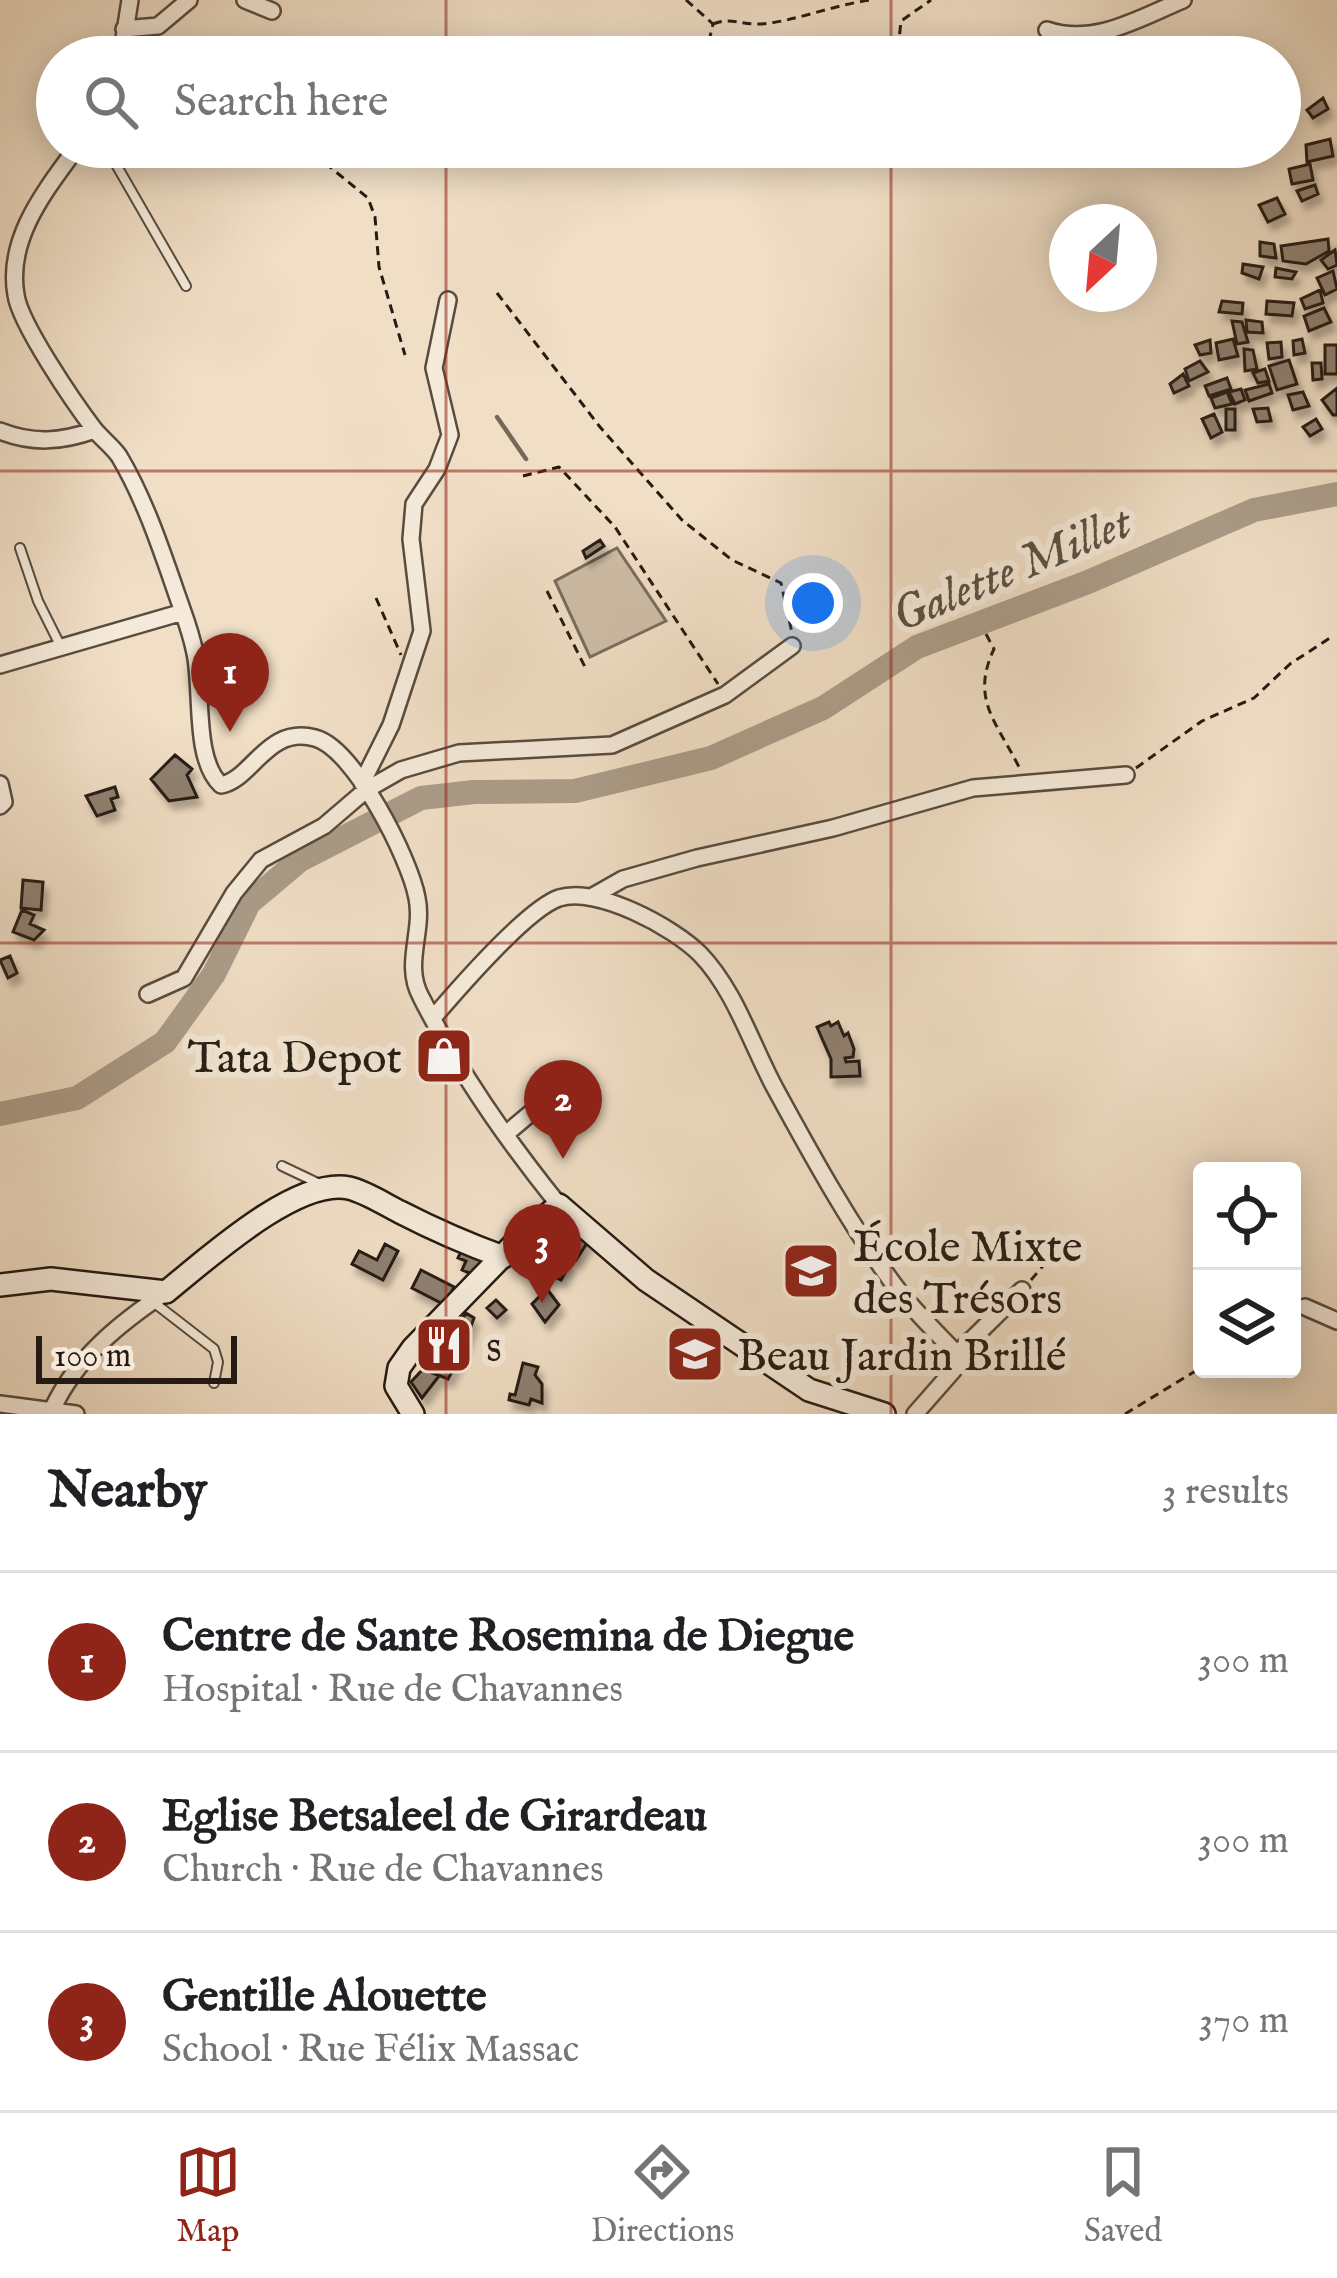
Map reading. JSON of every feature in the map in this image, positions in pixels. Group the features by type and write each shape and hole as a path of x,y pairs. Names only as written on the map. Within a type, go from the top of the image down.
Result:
{"street":[{"path":"123,36 130,0"},
{"path":"124,29 158,26 189,0"},
{"path":"245,0 272,11"},
{"path":"1086,36 1183,0"},
{"path":"1046,30 1074,36"},
{"path":"62,168 41,196 19,244 16,301 138,492 196,654 212,777 221,785 232,783 272,745 290,739 314,737 338,750 398,848 418,899 412,974 419,995 559,1205 646,1280 809,1390 884,1414"},
{"path":"367,792 422,632 411,539 414,504 437,469 450,435 434,368 448,300"},
{"path":"0,431 25,441 67,440 95,430"},
{"path":"0,665 183,612"},
{"path":"148,994 184,978 234,893 261,860 324,826 400,770 459,753 612,745 725,695 793,646"},
{"path":"433,1018 477,966 558,898 593,896 623,879 833,829 973,788 1126,775"},
{"path":"0,784 4,802 0,806"},
{"path":"593,896 675,934 719,977 778,1094 867,1246 899,1291 957,1354 958,1365 915,1414"},
{"path":"507,1133 562,1086"},
{"path":"52,1408 80,1362 159,1297 230,1240 286,1204 325,1186 351,1189 503,1257"},
{"path":"413,1414 396,1387 399,1368 412,1348 559,1205"},
{"path":"0,1285 51,1279 159,1297"},
{"path":"957,1354 1022,1290"},
{"path":"1305,1307 1337,1321"},
{"path":"0,1404 76,1414"}],"lane":[{"path":"118,168 186,286"},
{"path":"20,548 38,601 61,646"},
{"path":"282,1166 325,1186"},
{"path":"159,1297 214,1349 218,1362 214,1383"}],"path":[{"path":"686,0 713,24"},
{"path":"713,24 728,19 758,24 872,0"},
{"path":"899,36 901,21 931,0"},
{"path":"710,36 713,24"},
{"path":"332,168 368,198 375,217 380,267 405,355"},
{"path":"497,292 600,428 682,520 732,560 781,583 793,646"},
{"path":"523,476 559,467 615,527 725,695"},
{"path":"547,591 586,669"},
{"path":"376,598 409,673"},
{"path":"986,634 994,649 982,692 1026,781"},
{"path":"1126,775 1202,722 1254,698 1290,664 1333,636"},
{"path":"1022,1290 1048,1260"},
{"path":"1125,1414 1193,1372"}],"shaded area":[{"path":"617,548 666,621 590,657 555,581"}],"building":[{"path":"1323,98 1328,109 1313,118 1307,110"},
{"path":"1330,139 1333,156 1307,162 1306,145"},
{"path":"1310,164 1313,180 1292,184 1289,169"},
{"path":"1315,185 1318,194 1302,201 1297,191"},
{"path":"1277,198 1285,214 1268,222 1259,205"},
{"path":"1328,239 1329,251 1306,264 1283,261 1281,246"},
{"path":"1260,242 1274,244 1276,258 1260,256"},
{"path":"1335,250 1337,265 1328,269 1321,260"},
{"path":"1243,264 1263,267 1259,279 1242,273"},
{"path":"1276,268 1296,272 1292,279 1275,277"},
{"path":"1333,271 1337,289 1325,295 1317,278"},
{"path":"1320,290 1323,303 1305,309 1301,299"},
{"path":"1222,301 1243,303 1242,314 1219,312"},
{"path":"1267,301 1294,303 1292,316 1266,314"},
{"path":"1324,308 1331,322 1309,331 1304,316"},
{"path":"1246,320 1262,322 1263,333 1247,332"},
{"path":"1232,321 1242,322 1248,342 1237,344"},
{"path":"1233,339 1238,356 1219,360 1216,343"},
{"path":"1302,339 1305,353 1294,355 1293,341"},
{"path":"1210,340 1211,353 1200,355 1195,345"},
{"path":"1281,342 1282,357 1269,359 1267,343"},
{"path":"1325,345 1337,345 1337,374 1325,374"},
{"path":"1244,349 1253,350 1257,369 1245,371"},
{"path":"1289,360 1297,384 1277,390 1269,366"},
{"path":"1200,361 1208,372 1189,381 1185,369"},
{"path":"1312,363 1321,363 1322,379 1313,380"},
{"path":"1265,369 1269,381 1258,383 1253,373"},
{"path":"1183,374 1189,386 1174,393 1170,384"},
{"path":"1227,378 1231,389 1209,396 1205,386"},
{"path":"1269,384 1272,393 1249,401 1245,390"},
{"path":"1337,388 1337,415 1333,415 1322,400"},
{"path":"1241,389 1245,400 1235,404 1229,392"},
{"path":"1227,392 1232,404 1215,408 1211,398"},
{"path":"1303,392 1309,406 1293,410 1288,395"},
{"path":"1268,408 1271,421 1257,422 1253,409"},
{"path":"1226,409 1235,409 1235,430 1226,430"},
{"path":"1214,414 1222,432 1211,438 1202,419"},
{"path":"1316,419 1322,429 1310,436 1303,427"},
{"path":"600,540 604,546 586,558 583,551"},
{"path":"175,755 192,769 187,775 197,797 169,801 151,779"},
{"path":"115,787 118,797 111,799 115,810 97,816 86,796"},
{"path":"23,880 43,882 41,910 21,908"},
{"path":"22,910 34,915 30,924 44,930 34,940 13,932"},
{"path":"10,956 17,973 8,978 0,960"},
{"path":"829,1022 831,1026 838,1022 844,1036 848,1033 854,1049 846,1062 859,1061 860,1076 831,1077 831,1059 817,1027"},
{"path":"572,1230 589,1240 576,1260 558,1249 568,1242 564,1237"},
{"path":"385,1244 398,1251 383,1280 352,1264 359,1251 377,1260"},
{"path":"462,1249 485,1260 474,1275 462,1270 466,1261 458,1258"},
{"path":"557,1252 570,1264 561,1280 546,1272"},
{"path":"421,1270 454,1287 445,1305 412,1288"},
{"path":"547,1289 559,1305 545,1322 532,1304"},
{"path":"496,1300 506,1310 497,1318 487,1308"},
{"path":"466,1313 474,1318 462,1351 447,1343"},
{"path":"440,1346 459,1359 448,1379 424,1369"},
{"path":"523,1363 538,1367 535,1375 542,1384 542,1403 509,1400 510,1394 515,1395"},
{"path":"423,1369 439,1376 422,1398 411,1382"}],"waterway":[{"path":"497,417 526,459"},
{"name":"Galette Millet","path":"0,1114 77,1098 165,1042 214,974 249,903 300,860 421,798 575,791 711,758 823,708 917,647 1088,582 1254,510 1337,494"}],"place":[{"name":"Centre de Sante Rosemina de Diegue","path":"230,732"},
{"name":"Tata Depot","path":"444,1056"},
{"name":"Eglise Betsaleel de Girardeau","path":"563,1159"},
{"name":"École Mixte des Trésors","path":"811,1271"},
{"name":"Gentille Alouette","path":"542,1303"},
{"name":"s","path":"444,1345"},
{"name":"Beau Jardin Brillé","path":"695,1354"}]}
